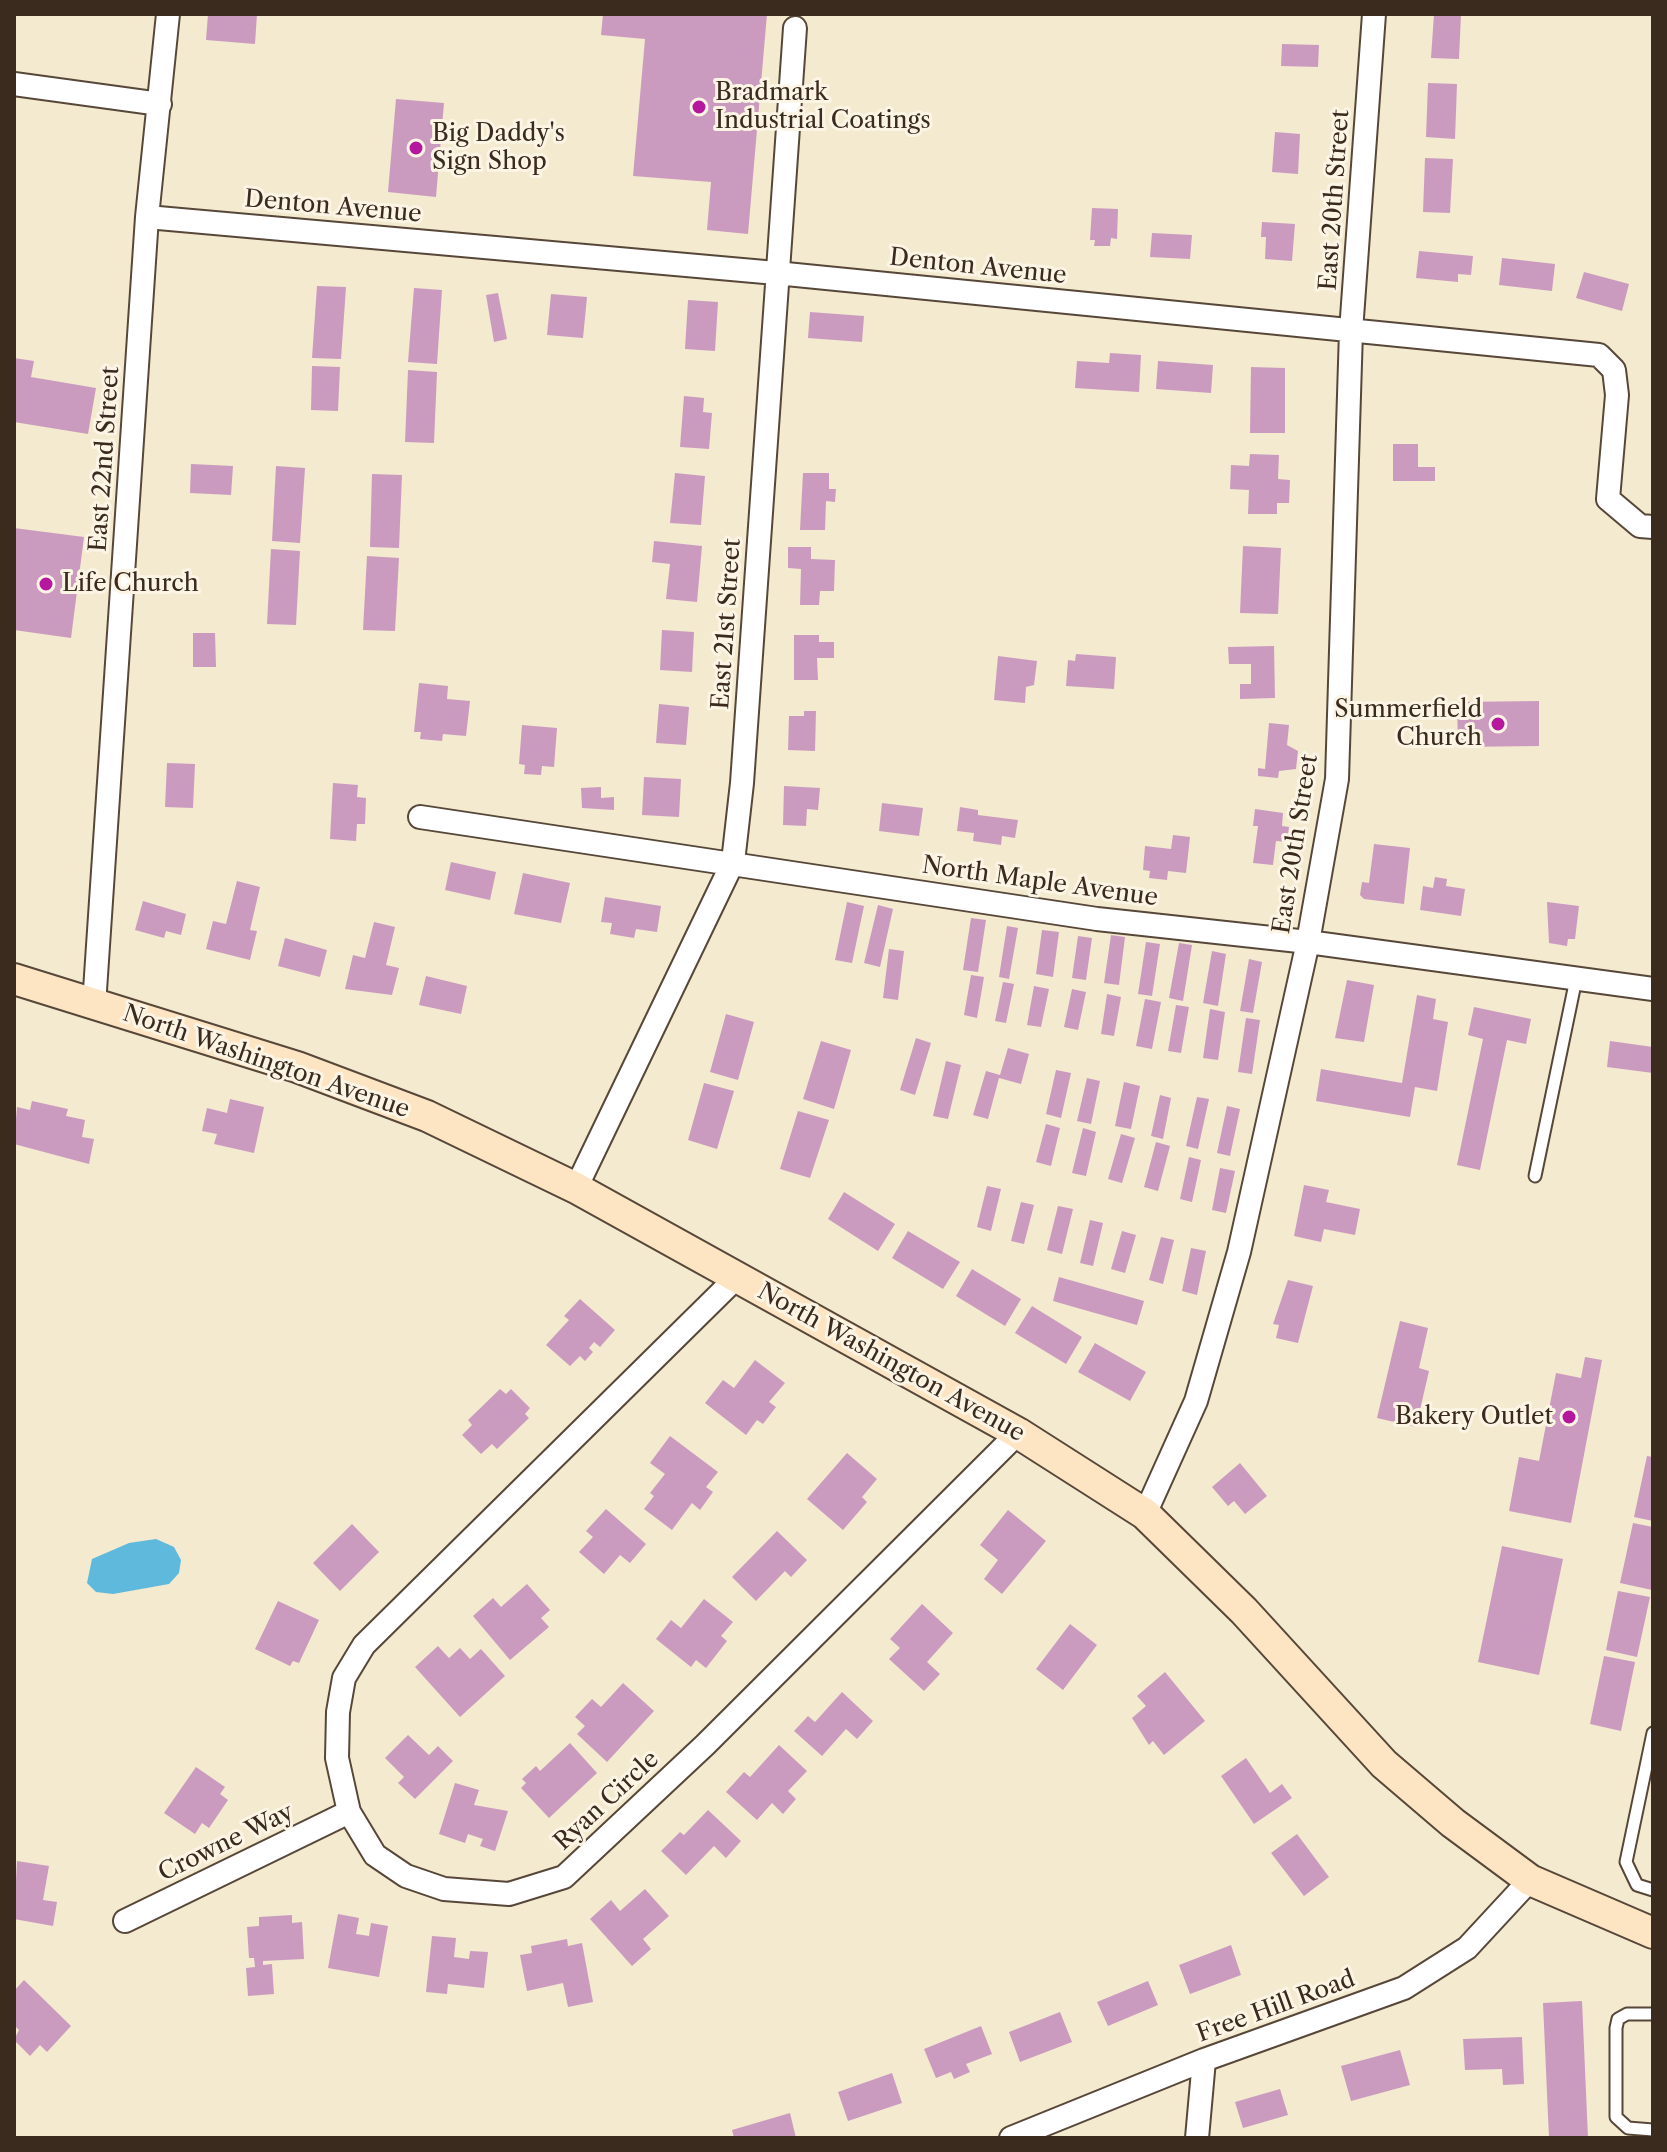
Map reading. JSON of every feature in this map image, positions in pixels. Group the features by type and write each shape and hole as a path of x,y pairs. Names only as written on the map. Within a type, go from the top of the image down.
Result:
{"main road":[{"name":"North Washington Avenue","path":"14,979 297,1067 427,1116 576,1188 1018,1433 1145,1514 1244,1611 1384,1764 1453,1823 1530,1880 1653,1933"}],"street":[{"name":"East 22nd Street","path":"94,1005 147,217 168,14"},
{"name":"East 20th Street","path":"1145,1514 1196,1401 1239,1252 1308,942 1337,779 1351,331 1374,14"},
{"name":"East 21st Street","path":"576,1188 733,862 742,783 795,28"},
{"path":"14,84 160,104"},
{"name":"Denton Avenue","path":"147,217 776,273 1599,355 1614,370 1617,395 1608,499 1640,526 1653,527"},
{"name":"North Maple Avenue","path":"420,817 1097,919 1308,942 1653,989"},
{"name":"Ryan Circle","path":"737,1277 364,1645 344,1678 338,1712 337,1758 349,1812 375,1855 406,1876 444,1889 509,1894 564,1877 705,1745 1018,1433"},
{"name":"Crowne Way","path":"125,1921 349,1812"},
{"name":"Free Hill Road","path":"1011,2138 1204,2060 1404,1988 1467,1948 1530,1880"},
{"path":"1197,2138 1204,2060"}],"lane":[{"path":"1535,1176 1576,979"},
{"path":"1653,1733 1626,1862 1637,1885 1653,1890"},
{"path":"1653,2014 1627,2014 1618,2019 1616,2117 1628,2128 1653,2130"}],"water":[{"path":"156,1539 174,1547 181,1560 179,1573 169,1584 113,1594 96,1592 87,1583 92,1559 129,1543"}],"building":[{"path":"208,14 257,14 255,44 206,40"},
{"name":"Bradmark Industrial Coatings","path":"603,14 767,14 748,234 707,230 711,182 633,176 645,39 601,35"},
{"path":"1434,14 1461,14 1459,59 1431,58"},
{"path":"1282,44 1319,45 1318,67 1281,66"},
{"path":"1428,83 1457,84 1455,139 1426,137"},
{"name":"Big Daddy's Sign Shop","path":"396,99 444,103 436,197 388,192"},
{"path":"1275,132 1300,134 1298,174 1272,172"},
{"path":"1425,158 1453,159 1450,213 1423,212"},
{"path":"1092,208 1118,209 1117,239 1111,238 1110,246 1094,246 1095,240 1090,240"},
{"path":"1262,222 1295,224 1292,261 1265,259 1266,237 1261,237"},
{"path":"1152,233 1192,235 1190,259 1150,257"},
{"path":"1419,251 1473,256 1471,275 1458,274 1458,282 1416,278"},
{"path":"1502,258 1555,264 1552,291 1499,285"},
{"path":"1584,272 1629,284 1622,311 1576,298"},
{"path":"317,286 346,287 341,359 312,358"},
{"path":"414,288 442,290 437,364 408,362"},
{"path":"498,293 507,339 494,342 486,295"},
{"path":"551,294 587,297 583,338 547,335"},
{"path":"688,300 718,302 715,351 685,349"},
{"path":"810,312 864,316 862,342 808,338"},
{"path":"1110,353 1141,355 1139,392 1075,388 1077,361 1109,363"},
{"path":"14,358 34,361 31,377 96,388 88,434 14,422"},
{"path":"1158,361 1213,365 1211,393 1156,389"},
{"path":"312,366 340,367 338,411 311,410"},
{"path":"1251,367 1285,368 1285,433 1250,433"},
{"path":"408,370 437,372 434,443 405,442"},
{"path":"684,396 704,398 703,412 712,413 709,449 680,447"},
{"path":"1393,444 1418,444 1418,467 1435,467 1435,481 1393,481"},
{"path":"1250,454 1279,455 1278,479 1290,480 1289,503 1277,503 1277,514 1248,514 1249,490 1230,489 1231,465 1249,466"},
{"path":"191,464 233,466 231,495 190,493"},
{"path":"276,466 305,468 300,543 272,541"},
{"path":"675,473 705,476 701,525 670,523"},
{"path":"803,473 829,473 829,489 836,489 835,502 826,501 825,530 800,530"},
{"path":"372,474 402,475 399,548 370,547"},
{"name":"Life Church","path":"14,528 84,537 71,638 14,630"},
{"path":"654,541 702,546 697,602 666,599 670,564 652,562"},
{"path":"1243,546 1281,548 1278,614 1240,613"},
{"path":"788,547 811,547 811,559 835,560 834,591 820,591 819,605 800,605 801,569 788,568"},
{"path":"271,549 300,551 296,625 267,624"},
{"path":"367,556 399,558 395,631 363,630"},
{"path":"662,630 694,632 692,672 660,670"},
{"path":"193,633 215,633 216,667 193,667"},
{"path":"794,635 819,635 819,642 834,642 834,658 817,658 818,680 794,680"},
{"path":"1274,646 1275,698 1240,699 1240,684 1251,684 1251,664 1229,664 1228,647"},
{"path":"1076,654 1116,657 1114,689 1066,686 1068,660 1075,661"},
{"path":"998,656 1037,661 1034,685 1026,687 1025,703 994,700"},
{"path":"419,683 448,686 447,699 470,701 466,736 443,734 442,741 420,739 421,732 414,732"},
{"name":"Summerfield Church","path":"1539,701 1539,746 1458,747 1457,702"},
{"path":"659,704 689,707 686,745 656,743"},
{"path":"804,711 816,711 815,751 788,750 789,716 804,716"},
{"path":"1269,723 1289,725 1287,745 1298,751 1296,769 1279,771 1278,778 1258,776 1258,768 1265,769"},
{"path":"522,725 557,728 554,767 542,766 541,775 524,774 525,765 519,764"},
{"path":"167,763 195,764 193,808 165,807"},
{"path":"644,777 681,779 679,817 642,815"},
{"path":"333,783 358,785 357,797 366,798 365,824 357,824 356,841 330,839"},
{"path":"784,786 820,788 818,810 807,809 806,826 783,825"},
{"path":"601,787 601,798 614,797 614,810 582,808 581,788"},
{"path":"882,803 923,808 919,836 879,831"},
{"path":"960,807 978,810 978,815 1018,820 1015,838 1002,836 1001,845 973,841 974,833 957,831"},
{"path":"1255,809 1283,813 1282,826 1289,827 1287,842 1276,841 1273,865 1253,863 1258,826 1253,826"},
{"path":"1173,835 1190,837 1186,873 1168,871 1167,880 1149,878 1150,871 1143,870 1145,846 1171,849"},
{"path":"1374,844 1410,848 1404,904 1364,899 1360,895 1362,882 1369,883"},
{"path":"451,862 496,872 490,900 445,890"},
{"path":"523,873 570,883 561,923 514,914"},
{"path":"1435,877 1447,879 1446,886 1465,889 1461,916 1420,910 1423,886 1433,888"},
{"path":"237,881 260,887 250,930 257,931 250,960 206,949 213,921 226,924"},
{"path":"605,897 661,906 657,932 636,929 634,938 610,934 612,923 601,922"},
{"path":"143,901 186,914 181,935 166,931 164,938 135,930"},
{"path":"847,902 864,906 852,963 835,960"},
{"path":"1547,902 1579,906 1575,939 1568,939 1567,946 1549,943"},
{"path":"878,905 893,909 880,967 864,963"},
{"path":"971,918 986,920 978,972 963,970"},
{"path":"374,922 395,927 386,965 399,968 392,995 345,989 353,955 365,958"},
{"path":"1007,926 1018,928 1009,979 999,977"},
{"path":"1042,930 1059,932 1053,977 1036,974"},
{"path":"1111,935 1125,937 1119,985 1104,983"},
{"path":"1078,936 1092,938 1086,980 1072,978"},
{"path":"285,938 327,950 320,977 278,966"},
{"path":"1146,942 1160,944 1152,996 1138,994"},
{"path":"1179,943 1192,945 1183,1001 1169,998"},
{"path":"889,949 904,951 898,1000 883,998"},
{"path":"1212,951 1226,954 1218,1006 1203,1003"},
{"path":"1249,959 1262,962 1253,1013 1240,1011"},
{"path":"971,975 984,977 977,1018 964,1015"},
{"path":"426,976 467,986 461,1014 419,1005"},
{"path":"1347,980 1374,985 1364,1042 1335,1038"},
{"path":"1003,982 1014,984 1006,1023 995,1021"},
{"path":"1034,986 1049,989 1041,1027 1027,1025"},
{"path":"1072,989 1086,992 1078,1030 1064,1027"},
{"path":"1107,994 1121,997 1114,1036 1101,1034"},
{"path":"1417,995 1436,999 1433,1019 1448,1022 1437,1091 1415,1087 1410,1117 1316,1101 1321,1069 1402,1083"},
{"path":"1145,999 1161,1002 1152,1049 1136,1046"},
{"path":"1176,1005 1189,1007 1181,1053 1168,1051"},
{"path":"1474,1007 1531,1019 1526,1044 1507,1040 1480,1170 1457,1165 1483,1039 1468,1035"},
{"path":"1210,1009 1225,1012 1218,1060 1203,1058"},
{"path":"726,1014 754,1022 738,1080 710,1072"},
{"path":"1246,1018 1260,1020 1252,1074 1238,1072"},
{"path":"916,1038 931,1043 915,1095 900,1090"},
{"path":"821,1041 851,1050 834,1109 803,1099"},
{"path":"1610,1041 1653,1047 1653,1073 1607,1067"},
{"path":"1008,1048 1029,1054 1021,1084 999,1078 988,1119 973,1115 986,1071 1000,1075"},
{"path":"946,1061 961,1065 948,1119 933,1116"},
{"path":"1056,1070 1071,1073 1061,1118 1046,1114"},
{"path":"1087,1078 1100,1081 1091,1124 1077,1121"},
{"path":"1124,1082 1140,1086 1131,1129 1115,1126"},
{"path":"704,1083 734,1091 717,1149 688,1140"},
{"path":"1160,1095 1171,1098 1163,1139 1151,1136"},
{"path":"1197,1097 1209,1099 1198,1149 1186,1146"},
{"path":"230,1099 264,1107 254,1153 214,1144 217,1134 202,1131 207,1108 227,1113"},
{"path":"32,1101 68,1109 66,1116 85,1120 82,1137 94,1139 89,1164 14,1144 17,1107 30,1110"},
{"path":"1227,1106 1240,1109 1230,1156 1217,1153"},
{"path":"798,1111 829,1120 810,1178 780,1169"},
{"path":"1046,1124 1060,1128 1051,1166 1036,1162"},
{"path":"1083,1128 1096,1132 1086,1176 1072,1173"},
{"path":"1121,1134 1135,1138 1122,1183 1108,1179"},
{"path":"1156,1142 1170,1146 1158,1191 1144,1187"},
{"path":"1189,1157 1201,1160 1192,1202 1180,1199"},
{"path":"1220,1168 1235,1171 1226,1213 1212,1210"},
{"path":"1304,1185 1329,1190 1326,1202 1360,1209 1355,1235 1324,1229 1321,1242 1294,1236"},
{"path":"987,1186 1001,1189 991,1231 977,1227"},
{"path":"844,1192 895,1224 878,1251 828,1219"},
{"path":"1021,1202 1034,1205 1024,1244 1011,1241"},
{"path":"1058,1206 1073,1209 1062,1254 1047,1250"},
{"path":"1090,1220 1103,1223 1093,1266 1080,1263"},
{"path":"908,1231 960,1262 943,1289 892,1258"},
{"path":"1122,1231 1136,1235 1125,1273 1111,1269"},
{"path":"1161,1237 1174,1240 1163,1284 1149,1280"},
{"path":"1191,1248 1206,1251 1197,1295 1182,1291"},
{"path":"972,1269 1021,1299 1005,1326 956,1296"},
{"path":"1059,1277 1144,1301 1137,1325 1053,1301"},
{"path":"1288,1280 1313,1286 1298,1343 1276,1338 1279,1325 1273,1324"},
{"path":"580,1299 615,1330 600,1347 594,1342 589,1348 593,1352 585,1361 580,1356 570,1366 546,1345 569,1320 564,1316"},
{"path":"1032,1306 1082,1337 1066,1364 1015,1333"},
{"path":"1400,1321 1428,1328 1419,1368 1429,1371 1416,1427 1377,1418"},
{"path":"1095,1343 1146,1372 1130,1401 1078,1372"},
{"name":"Bakery Outlet","path":"1585,1357 1602,1360 1571,1523 1509,1511 1519,1457 1539,1461 1556,1373 1581,1378"},
{"path":"755,1360 785,1383 769,1402 776,1407 763,1424 757,1420 746,1435 705,1403 723,1380 734,1388"},
{"path":"500,1389 506,1394 511,1389 530,1408 525,1414 529,1418 497,1449 492,1444 481,1454 462,1435 472,1425 468,1420"},
{"path":"670,1436 718,1472 706,1487 713,1492 700,1510 692,1503 672,1530 644,1509 654,1496 650,1493 665,1474 650,1463"},
{"path":"847,1453 877,1479 862,1497 867,1502 843,1530 807,1499"},
{"path":"1647,1456 1653,1457 1653,1521 1634,1517"},
{"path":"1240,1463 1267,1496 1245,1514 1234,1501 1228,1506 1212,1487"},
{"path":"606,1509 646,1544 630,1563 620,1555 604,1574 579,1552 593,1537 586,1531"},
{"path":"1008,1510 1046,1541 1002,1594 984,1579 998,1560 980,1545"},
{"path":"1633,1523 1653,1527 1652,1590 1620,1583"},
{"path":"352,1524 379,1552 340,1591 313,1563"},
{"path":"777,1531 807,1560 791,1577 785,1571 756,1601 732,1577"},
{"path":"1502,1546 1563,1559 1539,1675 1478,1662"},
{"path":"527,1584 550,1610 541,1618 549,1627 510,1660 473,1616 493,1598 501,1607"},
{"path":"1618,1591 1650,1597 1637,1657 1606,1650"},
{"path":"704,1599 733,1622 721,1636 727,1641 706,1668 696,1660 691,1667 656,1639 671,1620 681,1628"},
{"path":"278,1601 319,1620 299,1663 293,1661 290,1666 255,1649"},
{"path":"922,1604 953,1633 927,1662 940,1674 924,1691 889,1659 900,1648 890,1639"},
{"path":"1070,1624 1097,1645 1063,1690 1036,1669"},
{"path":"438,1646 449,1658 460,1648 470,1659 481,1649 505,1676 460,1717 415,1667"},
{"path":"1604,1656 1635,1662 1621,1731 1590,1724"},
{"path":"1165,1672 1205,1721 1164,1755 1153,1741 1149,1745 1132,1718 1146,1706 1137,1696"},
{"path":"623,1683 654,1711 607,1762 577,1734 585,1726 575,1717 592,1699 601,1707"},
{"path":"842,1692 873,1721 857,1739 846,1729 822,1756 794,1731 808,1716 815,1722"},
{"path":"408,1735 429,1755 438,1746 453,1761 415,1799 398,1783 404,1777 385,1758"},
{"path":"570,1743 597,1773 549,1818 521,1788 526,1783 522,1779 536,1766 540,1771"},
{"path":"779,1745 807,1771 788,1791 796,1799 783,1814 772,1803 757,1820 726,1792 744,1772 750,1777"},
{"path":"1246,1758 1270,1793 1282,1784 1292,1798 1254,1824 1221,1776"},
{"path":"196,1767 225,1787 220,1794 228,1800 209,1828 202,1823 195,1834 164,1813"},
{"path":"455,1783 479,1790 474,1805 508,1811 495,1851 480,1846 483,1839 468,1834 465,1843 439,1834"},
{"path":"708,1810 741,1841 726,1858 714,1846 686,1875 661,1851 680,1832 684,1835"},
{"path":"1297,1834 1329,1877 1304,1896 1271,1853"},
{"path":"17,1861 49,1866 43,1900 57,1902 53,1926 14,1919"},
{"path":"645,1889 669,1916 643,1939 651,1949 632,1966 590,1919 611,1900 620,1911"},
{"path":"338,1914 359,1918 356,1934 369,1936 371,1923 388,1926 379,1977 328,1968"},
{"path":"292,1915 292,1923 302,1922 304,1959 263,1961 263,1965 272,1964 274,1994 248,1996 246,1968 255,1967 254,1958 249,1958 247,1927 259,1926 259,1917"},
{"path":"432,1936 456,1938 454,1957 469,1959 470,1951 488,1952 484,1988 448,1984 447,1994 426,1992"},
{"path":"567,1939 568,1946 582,1943 593,2002 568,2007 563,1983 527,1991 520,1955 532,1953 531,1946"},
{"path":"1231,1945 1241,1975 1190,1994 1179,1965"},
{"path":"24,1980 71,2026 47,2052 40,2045 30,2056 14,2040 19,2030 14,2025 14,1991"},
{"path":"1148,1981 1158,2005 1108,2026 1097,2002"},
{"path":"1582,2001 1588,2138 1549,2138 1543,2003"},
{"path":"1060,2012 1072,2042 1020,2062 1009,2032"},
{"path":"981,2026 992,2054 966,2064 970,2072 954,2079 951,2072 936,2078 924,2049"},
{"path":"1522,2037 1524,2084 1503,2085 1502,2069 1465,2070 1463,2039"},
{"path":"1400,2050 1410,2085 1351,2101 1341,2066"},
{"path":"892,2073 902,2103 848,2121 838,2092"},
{"path":"1280,2089 1288,2115 1243,2128 1235,2102"},
{"path":"790,2113 796,2138 734,2138 732,2130"}],"place":[{"name":"Bradmark Industrial Coatings","path":"699,107"},
{"name":"Big Daddy's Sign Shop","path":"416,148"},
{"name":"Life Church","path":"46,584"},
{"name":"Summerfield Church","path":"1498,724"},
{"name":"Bakery Outlet","path":"1569,1417"}]}
